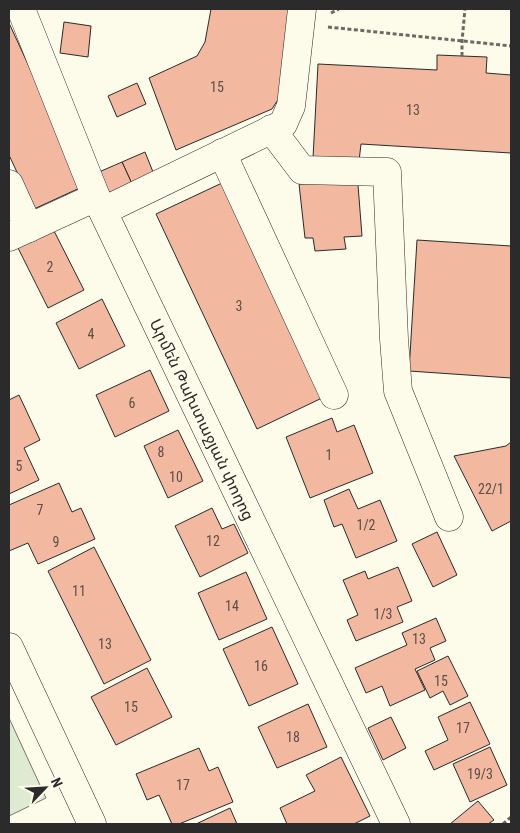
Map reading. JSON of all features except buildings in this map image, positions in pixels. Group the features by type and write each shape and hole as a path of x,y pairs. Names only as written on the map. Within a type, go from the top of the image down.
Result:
{"street":[{"name":"Արմեն Թախտաջյան փողոց","path":"21,9 100,204 396,824"},
{"path":"9,184 19,233 100,204 222,153 283,124 291,106 301,16"},
{"path":"271,129 302,170 386,172 398,391 449,517"},
{"path":"222,153 334,395"},
{"path":"9,647 92,824"}],"path":[{"path":"462,56 465,9"},
{"path":"301,16 462,41 511,46"},
{"path":"503,824 511,817"}],"green space":[{"path":"9,718 46,798 9,816"}]}
